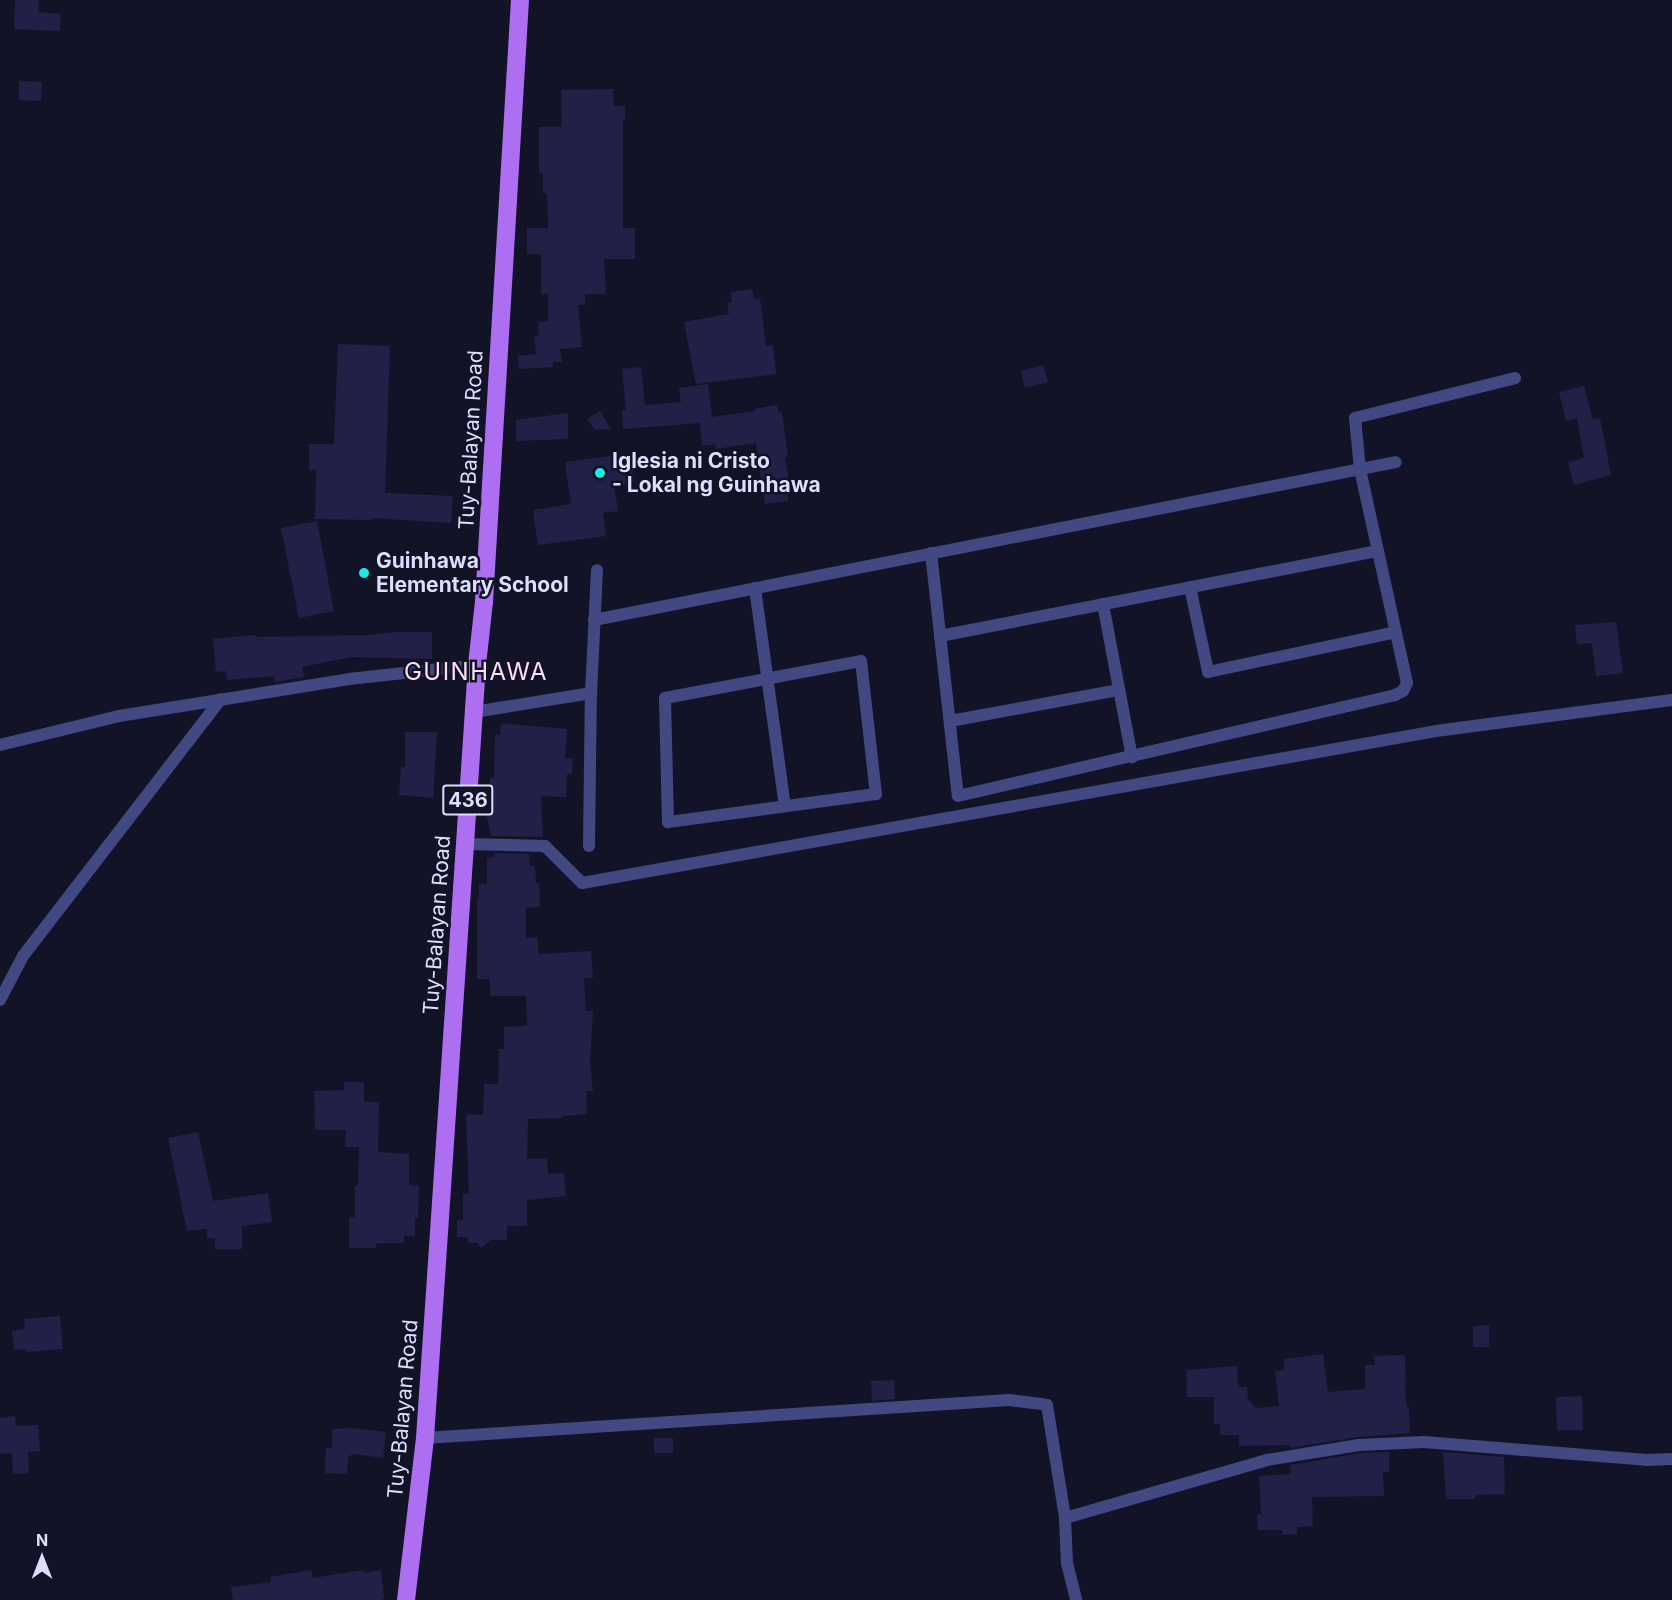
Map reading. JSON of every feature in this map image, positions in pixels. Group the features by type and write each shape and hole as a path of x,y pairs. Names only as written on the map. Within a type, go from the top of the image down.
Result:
{"main road":[{"name":"Tuy-Balayan Road","path":"406,1600 425,1438 477,665 484,602 520,0"}],"street":[{"path":"931,553 958,796 1077,767 1132,758 1395,695 1403,691 1407,683 1360,469 1355,418 1515,378"},
{"path":"594,620 1396,462"},
{"path":"940,636 1378,551"},
{"path":"589,846 591,693 597,570"},
{"path":"1190,587 1208,672 1396,632"},
{"path":"755,588 785,806"},
{"path":"1103,604 1132,758"},
{"path":"861,661 876,794 785,806 668,822 665,698 861,661"},
{"path":"0,745 119,716 349,679 477,665"},
{"path":"950,721 1119,690"},
{"path":"474,712 591,693"},
{"path":"0,1000 23,956 222,699"},
{"path":"465,844 545,846 582,883 1436,731 1672,700"},
{"path":"425,1438 1009,1400 1047,1405 1065,1518 1067,1563 1076,1600"},
{"path":"1065,1518 1267,1460 1359,1445 1424,1442 1646,1460 1672,1459"}],"building":[{"path":"15,0 39,0 38,12 61,14 60,31 14,29"},
{"path":"19,81 42,82 41,101 19,100"},
{"path":"613,89 614,106 625,106 623,228 635,228 635,259 604,259 606,294 585,294 585,305 578,305 582,347 560,349 562,362 553,362 553,367 519,369 518,356 536,354 534,336 539,335 538,322 548,321 548,294 541,294 541,254 527,254 527,228 548,228 547,193 543,193 543,173 539,173 539,127 562,127 561,90"},
{"path":"752,289 754,299 760,298 766,346 773,345 776,374 696,384 684,322 729,314 727,303 732,302 731,292"},
{"path":"338,344 390,346 385,493 453,496 451,523 372,518 372,520 315,519 316,470 309,470 309,444 334,444"},
{"path":"1043,365 1048,382 1025,388 1021,371"},
{"path":"641,367 645,405 681,402 679,388 708,384 712,417 755,411 754,409 777,405 779,413 782,413 788,457 785,457 791,492 787,493 788,501 765,504 756,443 716,449 715,444 702,446 700,423 623,429 622,410 626,410 622,369"},
{"path":"1584,386 1593,420 1600,418 1611,475 1574,485 1568,462 1584,458 1577,418 1566,421 1559,392"},
{"path":"600,411 611,429 595,430 587,419"},
{"path":"568,413 568,439 516,441 516,420"},
{"path":"626,454 632,463 635,483 614,486 618,511 603,513 606,536 538,545 533,510 571,504 565,462"},
{"path":"317,521 334,611 299,618 281,528"},
{"path":"1616,622 1623,673 1596,676 1592,643 1577,644 1575,625"},
{"path":"432,632 432,659 351,657 302,667 304,677 275,682 274,676 227,680 226,671 216,672 213,639 256,635 256,637 370,635"},
{"path":"501,723 567,729 565,758 573,758 572,774 567,774 566,797 541,796 543,837 491,836 486,813 489,813 490,778 494,778 495,735 500,735"},
{"path":"405,732 437,732 433,798 399,795 401,767 405,767"},
{"path":"494,853 529,854 530,866 535,866 536,883 539,883 540,907 526,908 526,938 538,937 538,954 591,951 593,978 584,978 586,1011 593,1011 590,1062 593,1091 586,1091 587,1114 562,1116 562,1118 528,1119 527,1159 547,1159 548,1174 564,1173 566,1196 527,1200 527,1226 507,1226 507,1240 491,1240 481,1248 477,1243 468,1243 468,1237 457,1237 457,1220 463,1220 463,1194 469,1194 466,1114 483,1115 484,1084 498,1084 499,1049 504,1049 504,1027 527,1026 526,996 490,996 490,979 477,979 477,898 479,898 479,884 487,884 487,858 495,857"},
{"path":"344,1082 364,1082 364,1102 379,1102 378,1152 409,1154 409,1185 419,1186 418,1218 415,1218 415,1236 404,1236 404,1243 376,1244 376,1248 349,1248 349,1217 355,1217 359,1147 345,1147 346,1130 315,1130 314,1091 344,1090"},
{"path":"198,1132 213,1201 268,1193 272,1222 242,1226 242,1249 215,1249 215,1238 207,1238 207,1229 187,1231 168,1138"},
{"path":"60,1316 63,1349 27,1352 26,1349 14,1350 12,1331 25,1329 24,1319"},
{"path":"1489,1325 1489,1347 1473,1347 1473,1326"},
{"path":"1323,1354 1328,1392 1365,1389 1365,1365 1375,1365 1374,1356 1405,1355 1406,1407 1409,1407 1410,1433 1358,1437 1290,1448 1289,1445 1239,1446 1239,1435 1220,1435 1220,1424 1214,1424 1214,1397 1187,1397 1186,1370 1237,1366 1238,1387 1247,1387 1248,1399 1256,1408 1279,1406 1275,1371 1284,1370 1284,1359"},
{"path":"894,1380 895,1399 872,1401 871,1381"},
{"path":"1582,1396 1583,1430 1557,1430 1556,1397"},
{"path":"15,1416 16,1426 38,1425 40,1451 28,1452 29,1473 13,1474 12,1453 0,1454 0,1418"},
{"path":"352,1428 386,1432 383,1458 353,1454 348,1457 347,1474 325,1473 326,1448 332,1448 332,1429"},
{"path":"654,1438 673,1438 673,1453 654,1453"},
{"path":"1389,1452 1389,1472 1383,1472 1384,1496 1312,1497 1313,1526 1297,1527 1297,1534 1282,1535 1282,1530 1258,1530 1257,1514 1261,1514 1259,1476 1291,1474 1290,1465 1360,1453"},
{"path":"1443,1452 1504,1457 1505,1494 1475,1495 1475,1499 1446,1499"},
{"path":"311,1570 313,1578 363,1570 364,1573 381,1570 384,1598 381,1600 233,1600 231,1587 271,1582 270,1577"}],"place":[{"name":"Iglesia ni Cristo - Lokal ng Guinhawa","path":"600,473"},
{"name":"Guinhawa Elementary School","path":"364,573"}],"district":[{"name":"GUINHAWA","path":"476,672"}]}
